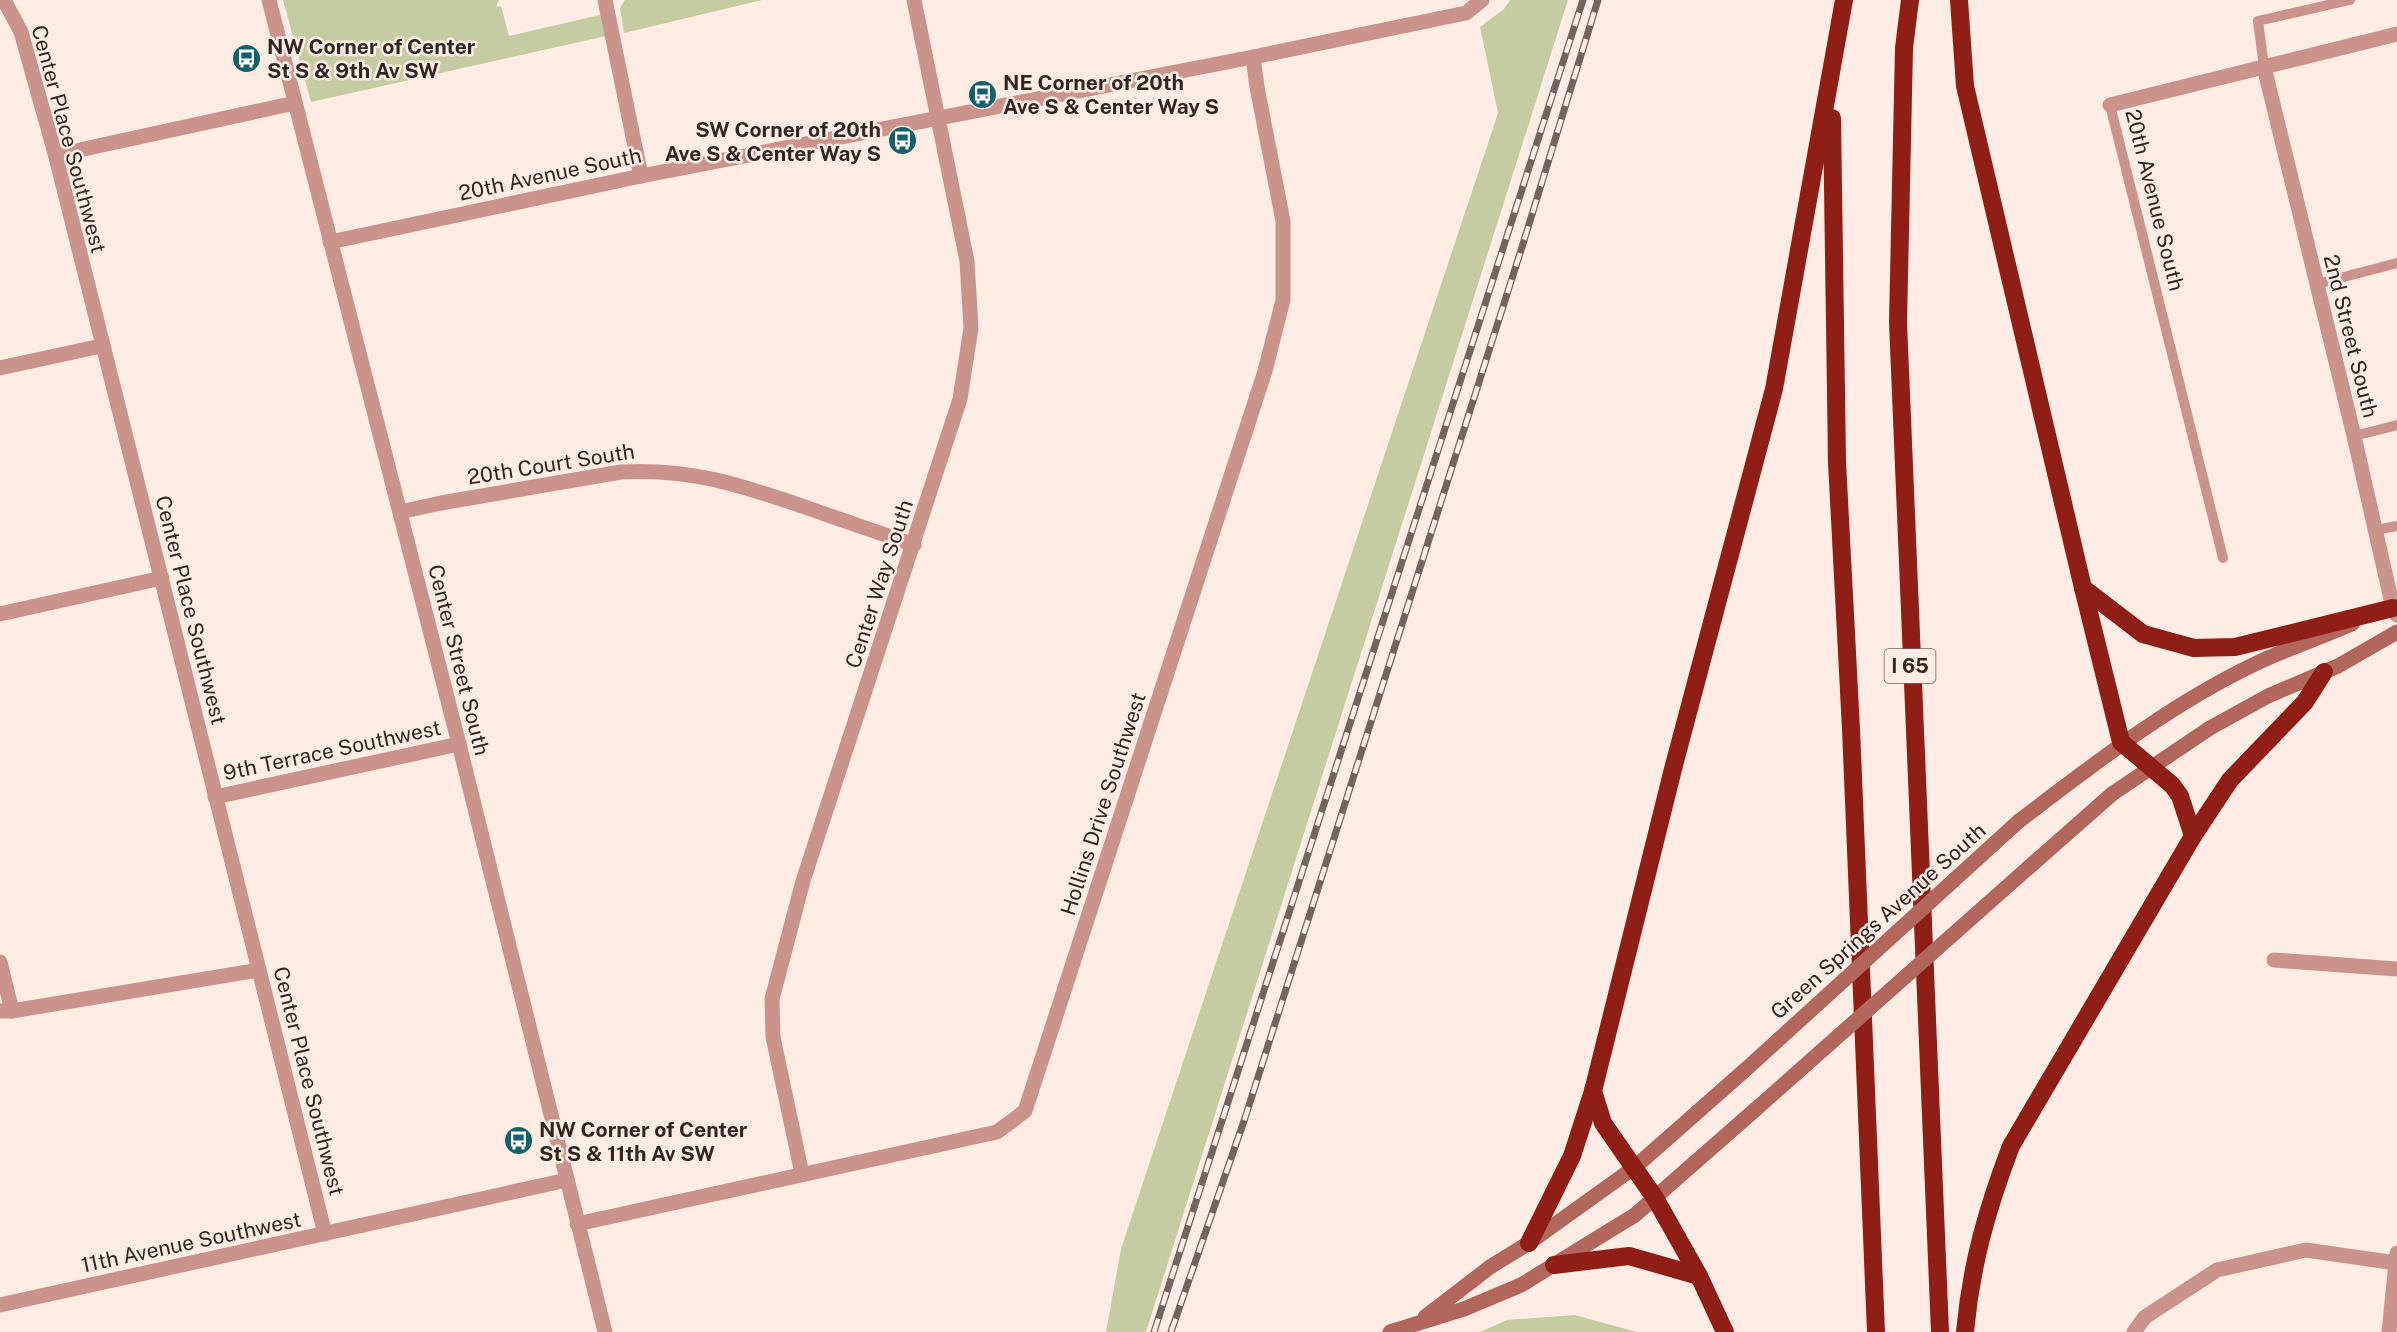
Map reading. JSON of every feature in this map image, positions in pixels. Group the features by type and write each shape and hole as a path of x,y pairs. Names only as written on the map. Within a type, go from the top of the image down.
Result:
{"highway":[{"path":"1529,1243 1572,1156 1593,1091 1673,769 1774,389 1844,0"},
{"name":"I 65","path":"1910,0 1904,48 1898,322 1913,727 1940,1332"},
{"path":"1959,0 1965,86 2121,742 2167,780 2180,796 2193,836"},
{"path":"1831,77 1837,462 1851,729 1876,1332"},
{"path":"2083,588 2143,634 2194,648 2235,646 2396,610"},
{"path":"1965,1332 1969,1287 1988,1210 2011,1146 2193,836 2230,780 2305,702 2324,672"},
{"path":"1593,1091 1603,1123 1655,1198 1699,1276 1725,1332"},
{"path":"1554,1265 1629,1256 1699,1276"}],"main road":[{"name":"Green Springs Avenue South","path":"1421,1321 1490,1267 1529,1243 1635,1167 2019,822 2121,742 2254,664 2396,610"},
{"name":"Green Springs Avenue South","path":"1390,1332 1464,1309 1521,1286 1635,1215 2112,794 2210,728 2268,696 2338,666 2397,632"}],"street":[{"name":"Center Place Southwest","path":"4,0 21,32 56,157 101,346 162,578 325,1234"},
{"name":"Center Street South","path":"269,0 459,744 604,1332"},
{"path":"605,0 640,176"},
{"name":"Center Way South","path":"802,1174 773,1037 771,999 803,881 960,399 971,328 967,261 914,0"},
{"name":"20th Avenue South","path":"330,242 640,176 1253,57 1466,13 1482,0"},
{"name":"20th Avenue South","path":"2110,105 2397,34"},
{"name":"Hollins Drive Southwest","path":"577,1224 997,1132 1025,1111 1261,383 1283,300 1283,221 1253,57"},
{"name":"2nd Street South","path":"2264,67 2396,610"},
{"path":"56,157 295,103"},
{"path":"0,368 101,346"},
{"name":"20th Court South","path":"400,512 441,502 621,472 649,470 680,472 723,481 914,544"},
{"path":"0,614 162,578"},
{"name":"9th Terrace Southwest","path":"215,797 459,744"},
{"path":"2274,960 2397,969"},
{"path":"0,962 6,1011 259,970"},
{"name":"11th Avenue Southwest","path":"0,1305 567,1180"},
{"path":"2134,1332 2145,1317 2217,1270 2306,1250 2396,1258 2389,1332"}],"lane":[{"path":"2264,67 2258,21 2350,0"},
{"name":"20th Avenue South","path":"2110,105 2223,558"},
{"path":"2317,284 2397,263"},
{"path":"2354,436 2397,425"},
{"path":"2376,530 2397,526"}],"green space":[{"path":"283,0 499,0 496,7 501,6 509,36 604,14 606,36 311,102"},
{"path":"625,0 762,0 624,33 620,8"},
{"path":"1510,0 1568,0 1146,1332 1106,1332 1121,1249 1498,113 1480,27 1504,9"},
{"path":"1575,1315 1637,1332 1480,1332 1507,1320"}],"railway":[{"path":"1154,1332 1583,0"},
{"path":"1171,1332 1245,1118 1522,247 1598,0"}],"place":[{"name":"NW Corner of Center St S & 9th Av SW","path":"246,58"},
{"name":"NE Corner of 20th Ave S & Center Way S","path":"982,94"},
{"name":"SW Corner of 20th Ave S & Center Way S","path":"902,141"},
{"name":"NW Corner of Center St S & 11th Av SW","path":"518,1141"}]}
